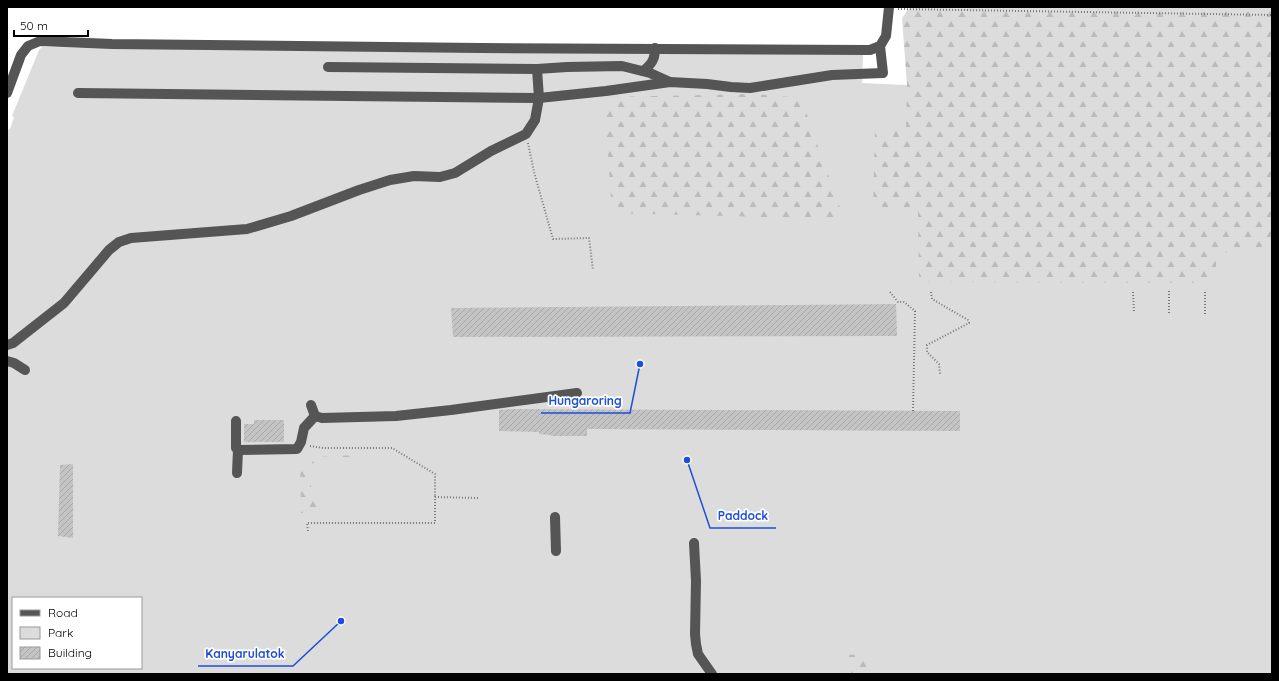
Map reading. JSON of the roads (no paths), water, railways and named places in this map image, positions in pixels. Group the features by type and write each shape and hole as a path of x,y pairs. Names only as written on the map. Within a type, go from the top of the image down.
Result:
{"street":[{"path":"7,93 21,55 28,46 40,41 135,45 870,50 880,46 886,36 889,8"},
{"path":"78,93 539,98 670,82 750,88 832,75 884,73 880,46"},
{"path":"643,71 650,66 654,60 655,48"},
{"path":"328,67 537,70 567,67 622,66 650,73 670,82"},
{"path":"7,345 64,303 109,250 119,242 131,238 247,229 291,216 390,180 414,176 440,177 455,173 491,151 526,134 535,120 539,98 537,70"},
{"path":"7,361 14,363 25,370"},
{"path":"315,416 322,418 396,416 577,393"},
{"path":"311,405 315,416"},
{"path":"238,450 297,449 301,442 304,428 315,416"},
{"path":"236,421 236,448 238,450 237,473"},
{"path":"555,517 556,551"},
{"path":"694,542 696,581 696,644 698,654 712,674"}],"place":[{"name":"Hungaroring","path":"640,364"},
{"name":"Paddock","path":"687,460"},
{"name":"Kanyarulatok","path":"341,621"}]}
